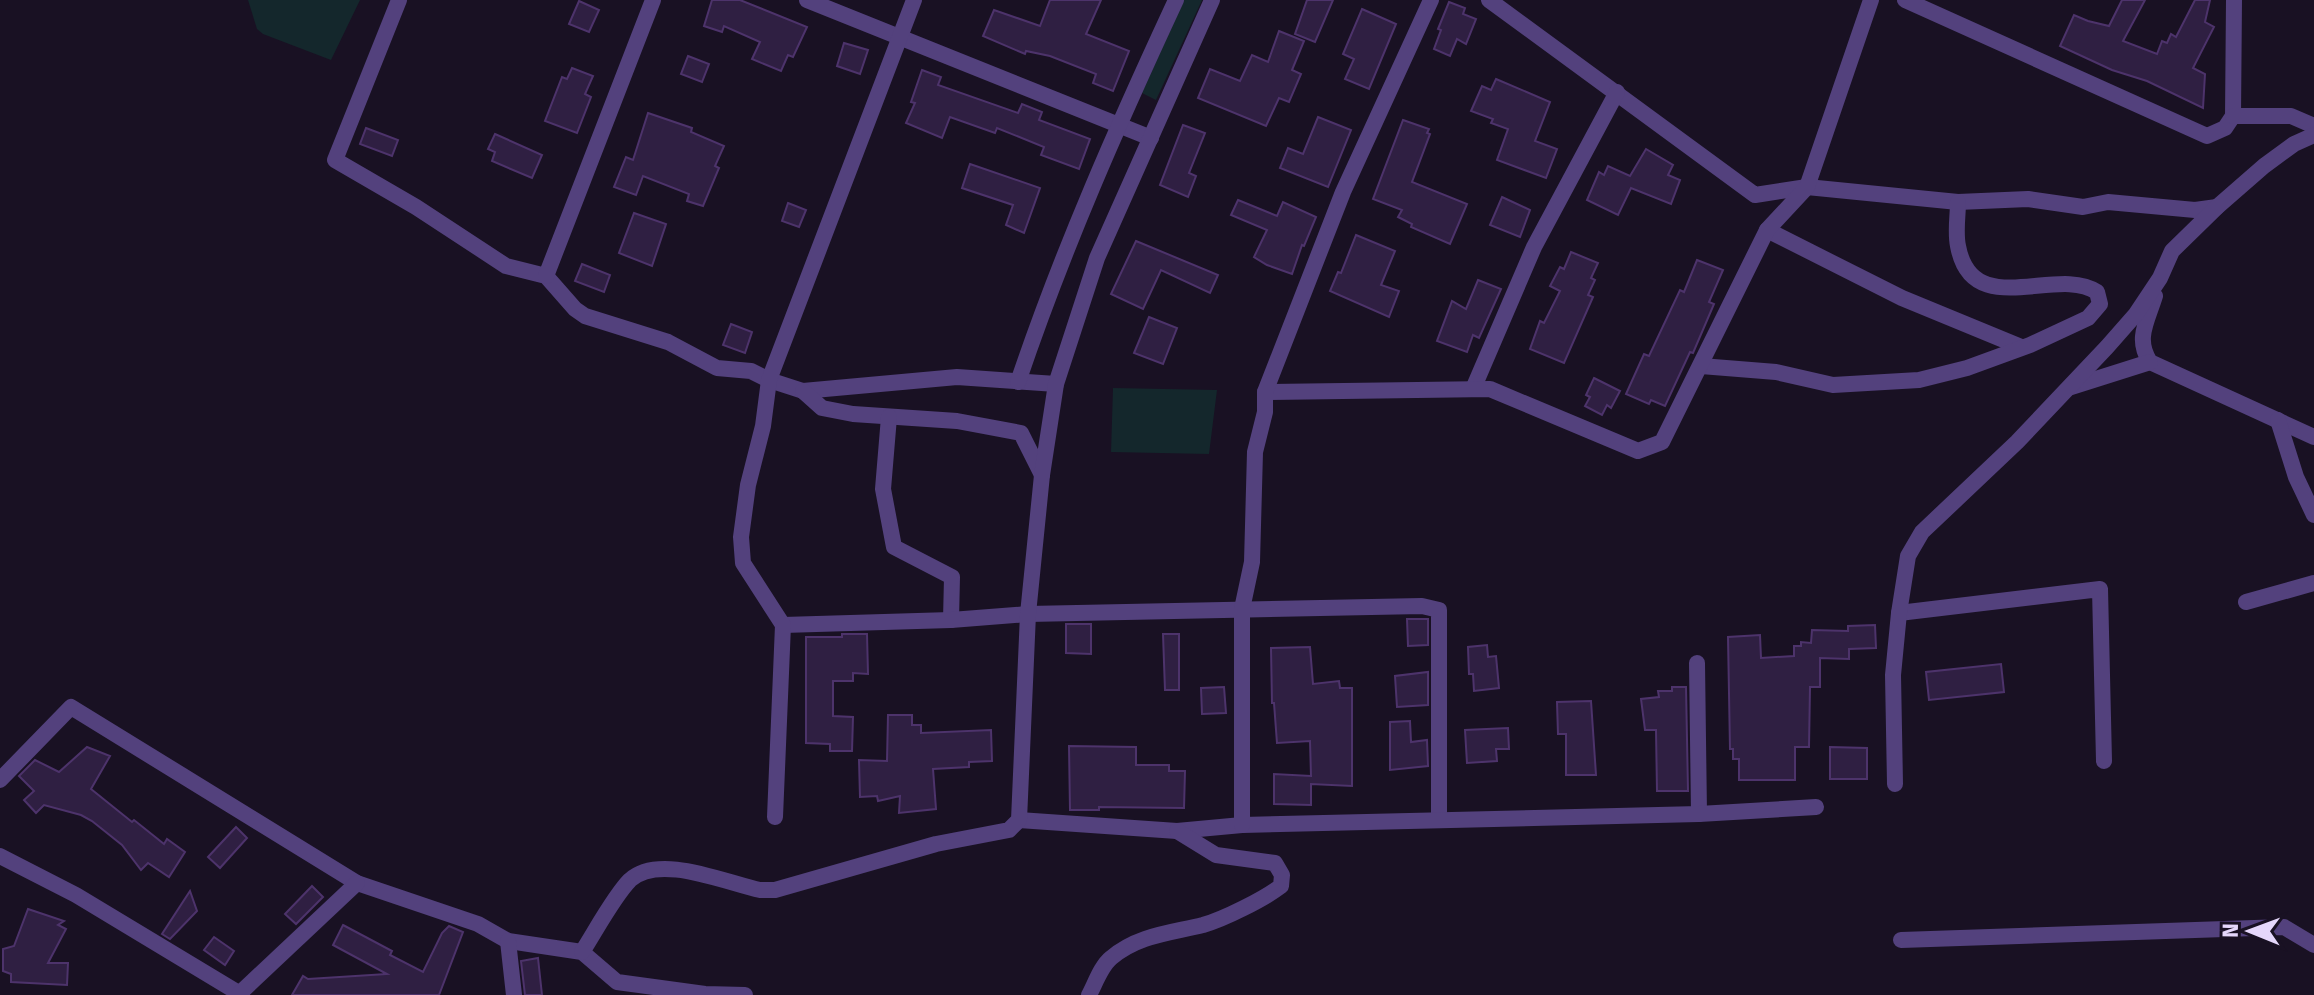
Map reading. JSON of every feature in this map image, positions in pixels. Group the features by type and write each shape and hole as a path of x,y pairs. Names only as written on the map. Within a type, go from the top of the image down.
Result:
{"street":[{"path":"399,0 335,160 416,207 506,266 546,276 585,316 668,342 717,368 751,371 803,391 957,377 1056,384"},
{"path":"546,276 653,0"},
{"path":"807,0 1151,138"},
{"path":"775,817 783,625 743,563 741,537 748,485 763,426 769,380 914,0"},
{"path":"1018,382 1069,238 1176,0"},
{"path":"582,952 628,882 647,869 673,869 760,890 775,890 936,844 1009,830 1019,820 1028,614 1042,475 1056,384 1097,258 1212,0"},
{"path":"1242,825 1242,609 1252,562 1255,452 1265,412 1265,392 1343,192 1431,0"},
{"path":"1489,0 1755,195 1807,187 1958,202 2028,199 2083,207 2108,202 2195,210 2217,207"},
{"path":"1265,392 1490,389 1638,451 1662,442 1767,230 1807,187 1871,0"},
{"path":"1905,0 2207,136 2225,128 2233,116 2234,0"},
{"path":"1473,389 1534,247 1617,92"},
{"path":"2233,116 2291,116 2314,126"},
{"path":"2314,135 2284,151 2217,207 2172,251 2160,278 2141,349 2150,362 2314,437"},
{"path":"1701,366 1776,372 1833,385 1919,380 1967,368 2021,347 2088,318 2100,304 2097,292 2087,285 2068,283 2015,289 1986,285 1970,272 1958,247 1958,202"},
{"path":"1767,230 1902,298 2021,347"},
{"path":"1895,784 1893,675 1908,556 1922,532 2069,388 2136,314 2160,278"},
{"path":"2069,388 2150,362"},
{"path":"803,391 822,408 889,417 957,421 1021,433 1042,475"},
{"path":"889,417 883,489 894,547 952,577 951,620"},
{"path":"2278,420 2296,477 2314,515"},
{"path":"2246,602 2314,583"},
{"path":"1899,613 2100,589 2104,761"},
{"path":"783,625 951,620 1028,614 1242,609 1422,606 1439,610 1439,819"},
{"path":"1697,663 1699,814"},
{"path":"0,780 71,707 357,883 478,924 508,941 582,952 617,982 705,994 745,995"},
{"path":"1019,820 1177,831 1242,825 1699,814 1816,807"},
{"path":"1089,995 1108,959 1126,948 1158,933 1203,925 1226,917 1281,886 1282,875 1275,863 1216,855 1177,831"},
{"path":"0,856 76,895 241,994 357,883"},
{"path":"1901,940 2284,927 2314,945"},
{"path":"508,941 514,995"}],"green space":[{"path":"248,0 360,0 331,60 263,34 257,29"},
{"path":"1184,0 1202,0 1156,100 1142,93"},
{"path":"1113,388 1217,390 1209,454 1111,452"}],"building":[{"path":"712,0 740,0 807,27 793,57 788,55 781,71 752,59 760,42 724,26 722,32 704,26"},
{"path":"1050,0 1101,0 1086,34 1129,51 1113,91 1093,83 1096,74 1050,56 1026,51 1025,54 983,36 994,10 1040,26"},
{"path":"1307,0 1333,0 1315,42 1295,34"},
{"path":"2122,0 2145,0 2123,41 2157,54 2162,41 2167,43 2171,34 2176,37 2195,0 2210,0 2205,22 2214,27 2193,68 2205,74 2203,108 2147,81 2112,70 2060,46 2074,15 2109,26"},
{"path":"579,1 599,10 589,32 569,24"},
{"path":"1449,2 1465,8 1463,14 1476,19 1466,44 1457,39 1450,56 1434,49"},
{"path":"1362,9 1396,24 1369,89 1345,79 1354,59 1343,54"},
{"path":"1279,31 1304,41 1292,70 1301,74 1289,102 1279,98 1266,126 1198,98 1210,69 1240,81 1252,55 1268,62"},
{"path":"844,43 868,50 860,74 837,66"},
{"path":"688,56 709,64 702,82 681,74"},
{"path":"572,68 593,76 585,94 591,97 577,133 545,121 562,77 567,79"},
{"path":"922,70 941,77 938,85 1018,113 1022,104 1042,112 1039,120 1090,139 1079,169 1041,155 1044,147 997,128 995,133 950,117 942,138 906,123 915,103 911,102"},
{"path":"1496,79 1550,102 1535,141 1557,149 1546,178 1497,160 1508,129 1491,123 1493,119 1471,111 1482,86 1491,90"},
{"path":"648,113 692,128 691,132 724,146 715,166 719,168 703,206 687,201 689,194 643,176 636,195 614,187 626,157 633,160"},
{"path":"1318,117 1351,130 1328,187 1280,168 1288,148 1303,154"},
{"path":"1403,120 1429,129 1427,133 1430,134 1412,182 1467,204 1450,244 1411,227 1412,224 1398,217 1402,210 1373,199"},
{"path":"1183,125 1205,133 1189,173 1196,176 1188,197 1160,185"},
{"path":"366,128 398,140 392,156 360,144"},
{"path":"495,134 542,155 532,178 492,161 495,152 488,149"},
{"path":"1646,149 1673,165 1668,175 1680,180 1671,204 1631,188 1618,215 1587,200 1599,172 1604,175 1608,166 1630,176"},
{"path":"970,164 1040,188 1024,233 1006,225 1013,205 962,188"},
{"path":"1502,197 1530,210 1520,237 1490,225"},
{"path":"1238,200 1277,216 1283,202 1316,217 1292,274 1254,257 1267,230 1231,215"},
{"path":"788,203 806,210 799,227 782,221"},
{"path":"634,213 666,224 652,266 619,253"},
{"path":"1356,235 1395,251 1381,285 1399,291 1389,317 1330,291"},
{"path":"1136,241 1218,275 1210,293 1161,270 1143,309 1111,294"},
{"path":"1571,252 1598,263 1588,295 1593,297 1564,363 1530,349 1540,321 1544,323 1560,291 1550,286 1560,267 1564,269"},
{"path":"1697,260 1723,270 1709,302 1714,304 1665,406 1651,400 1649,404 1626,394 1644,354 1649,356 1680,290 1684,292"},
{"path":"582,264 610,275 604,292 575,281"},
{"path":"1478,280 1501,289 1479,338 1473,335 1467,352 1437,341 1452,301 1466,309"},
{"path":"1149,317 1177,328 1163,364 1134,353"},
{"path":"731,324 752,332 745,353 723,345"},
{"path":"1594,378 1620,391 1611,408 1607,405 1602,415 1585,406 1590,397 1586,395"},
{"path":"1407,619 1428,619 1428,645 1408,646"},
{"path":"1066,624 1091,624 1091,654 1066,653"},
{"path":"1875,625 1876,648 1849,649 1849,659 1820,658 1820,687 1810,687 1809,747 1795,747 1795,780 1739,780 1739,759 1733,759 1733,749 1730,749 1728,637 1760,635 1761,658 1794,656 1794,646 1801,646 1801,642 1811,643 1812,630 1848,631 1848,626"},
{"path":"842,634 867,634 868,674 853,673 853,681 833,681 833,716 853,717 852,751 830,751 830,744 806,743 806,637 842,637"},
{"path":"1163,634 1179,634 1179,690 1165,690"},
{"path":"1487,645 1488,657 1496,656 1499,688 1474,691 1473,674 1469,674 1468,647"},
{"path":"1310,647 1313,684 1339,681 1340,688 1352,688 1352,786 1311,784 1311,805 1274,804 1274,774 1311,776 1310,741 1277,743 1272,703 1271,648"},
{"path":"2001,664 2004,692 1929,700 1926,672"},
{"path":"1428,672 1428,705 1397,707 1395,676"},
{"path":"1224,687 1226,713 1202,714 1201,688"},
{"path":"1672,687 1686,687 1688,791 1657,791 1656,730 1645,730 1641,699 1659,697 1658,691 1672,691"},
{"path":"1591,701 1596,775 1566,775 1566,734 1558,734 1557,702"},
{"path":"888,715 912,715 912,725 921,725 921,733 991,730 992,761 969,762 969,767 933,769 936,809 899,813 900,796 878,801 877,796 860,797 859,760 887,761"},
{"path":"1410,721 1411,742 1427,740 1428,766 1390,770 1390,722"},
{"path":"1508,728 1509,749 1496,749 1497,761 1467,763 1465,730"},
{"path":"1069,746 1136,747 1136,765 1169,765 1169,771 1185,771 1184,808 1099,807 1099,810 1070,810"},
{"path":"87,747 110,756 91,789 164,844 167,839 185,852 169,877 148,863 141,870 122,845 81,815 44,805 36,813 24,800 34,791 19,776 35,760 59,772"},
{"path":"1830,747 1867,748 1867,779 1830,779"},
{"path":"236,827 247,838 220,868 208,857"},
{"path":"312,886 323,897 296,924 285,914"},
{"path":"190,891 197,911 170,939 162,934"},
{"path":"28,909 64,921 58,925 66,929 48,963 68,963 67,985 11,982 11,974 3,971 3,949 14,946"},
{"path":"343,925 392,951 390,955 423,972 442,933 449,926 463,932 439,995 292,995 303,976 308,979 387,974 333,945"},
{"path":"214,937 234,951 225,965 204,950"},
{"path":"538,958 542,995 525,995 521,961"}]}
